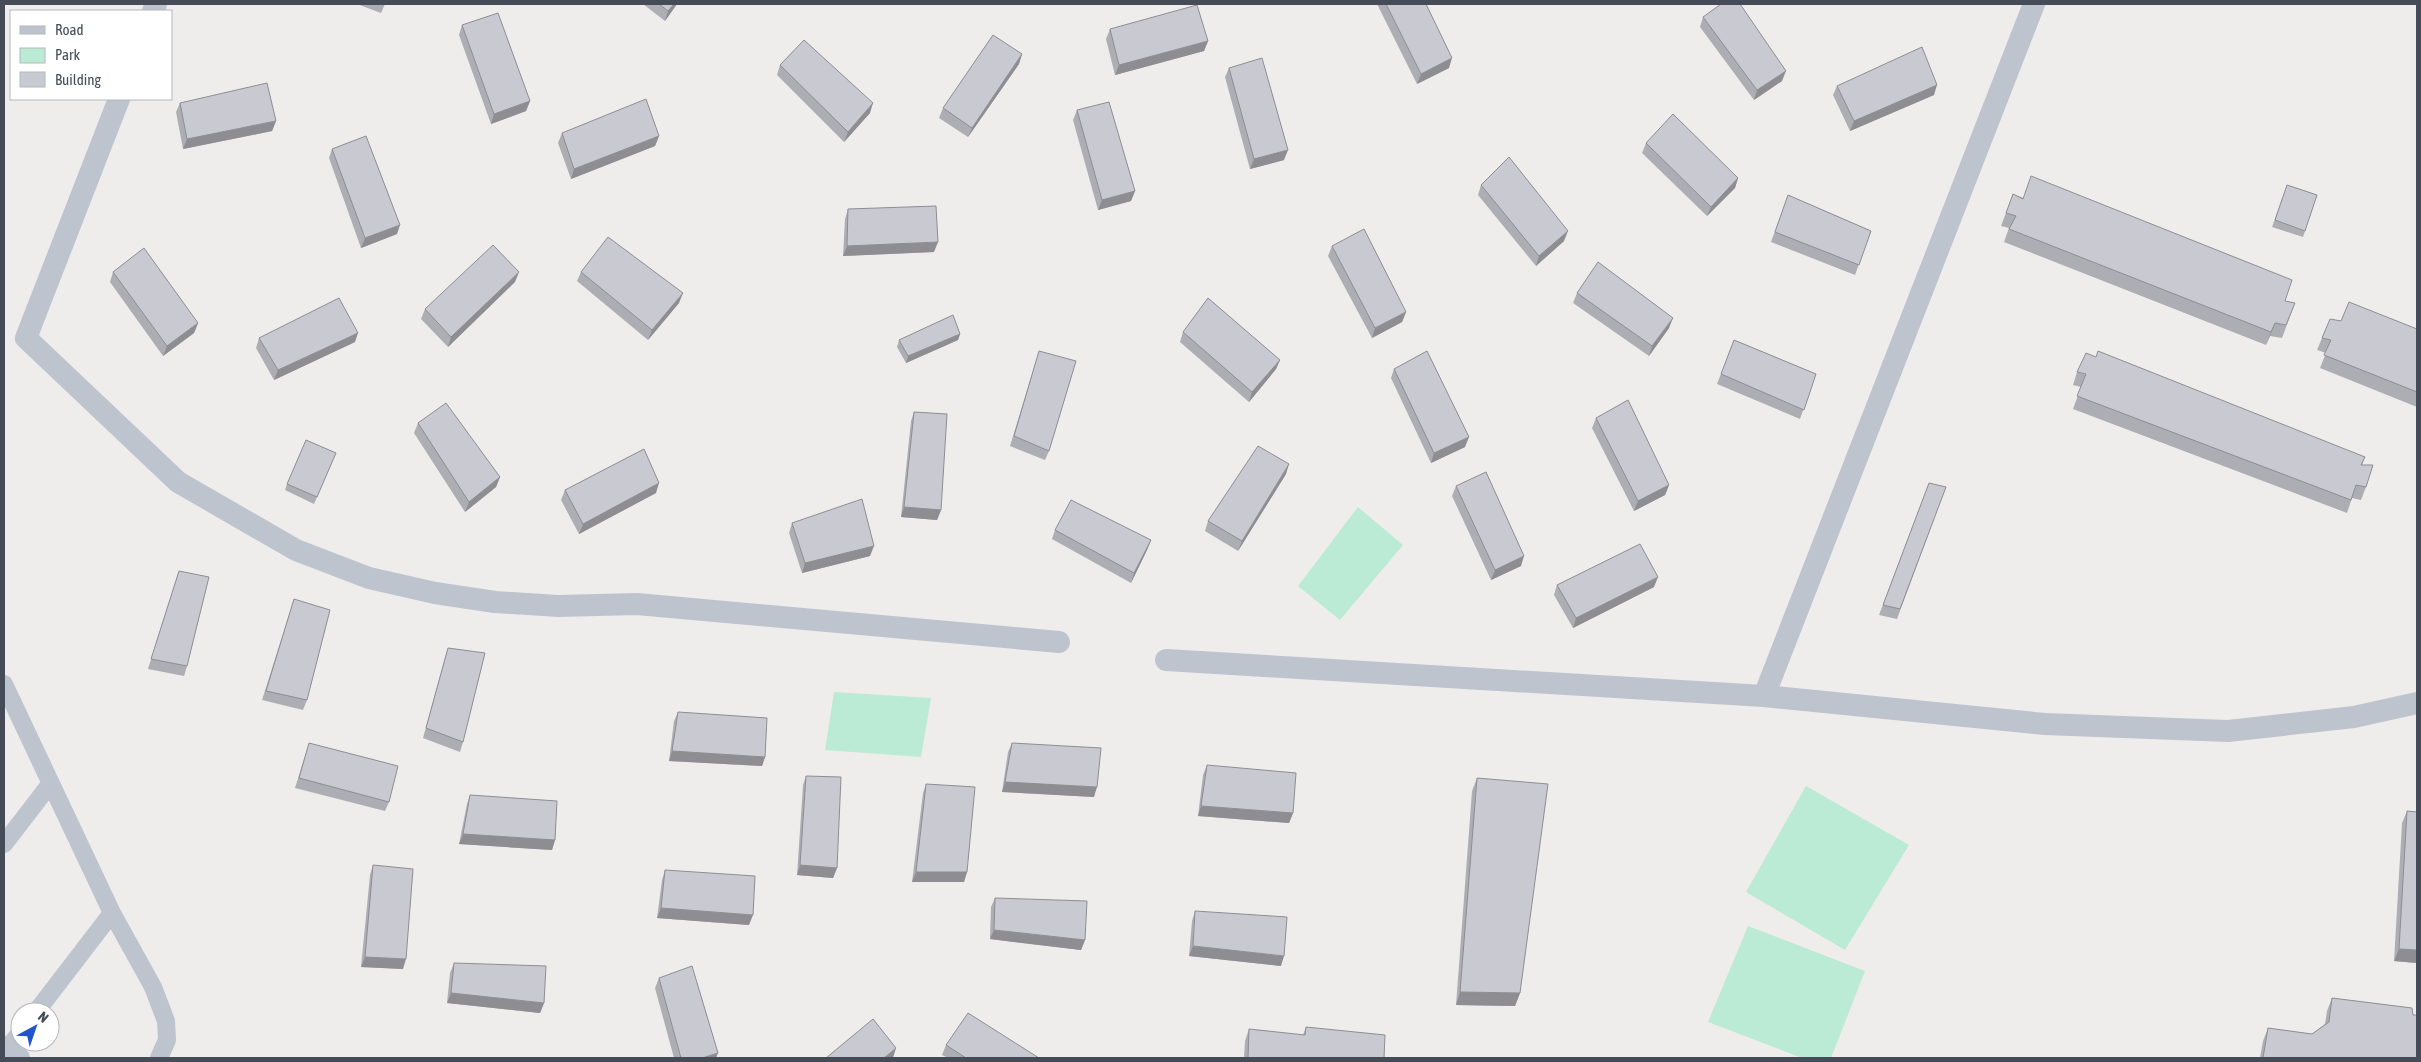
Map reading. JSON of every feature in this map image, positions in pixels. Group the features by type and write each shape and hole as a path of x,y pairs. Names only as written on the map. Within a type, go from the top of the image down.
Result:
{"street":[{"path":"1764,696 2034,4"},
{"path":"119,100 26,338 178,482 238,518 296,550 370,578 435,593 495,602 558,606 637,604 1059,642"},
{"path":"1166,660 1764,696 2045,724 2228,730 2354,717 2417,703"},
{"path":"4,684 112,914 153,988 166,1021 167,1040 159,1058"},
{"path":"4,844 51,783"},
{"path":"44,1002 112,914"}],"green space":[{"path":"1358,507 1403,545 1340,620 1298,586"},
{"path":"834,692 931,698 921,757 825,750"},
{"path":"1806,786 1909,845 1845,950 1746,892"},
{"path":"1748,926 1865,971 1831,1058 1802,1058 1708,1022"}],"building":[{"path":"659,4 674,4 668,11"},
{"path":"1386,4 1426,4 1452,58 1421,74"},
{"path":"1721,4 1740,4 1786,71 1757,90 1703,17"},
{"path":"1197,5 1208,41 1119,65 1110,29"},
{"path":"498,13 530,101 494,114 462,25"},
{"path":"993,35 1022,54 972,128 943,108"},
{"path":"804,40 873,103 848,132 780,65"},
{"path":"1922,47 1937,85 1854,121 1837,86"},
{"path":"1262,58 1288,150 1254,159 1229,68"},
{"path":"267,83 276,121 187,139 180,103"},
{"path":"646,99 659,136 574,169 562,133"},
{"path":"1109,102 1135,191 1102,200 1077,110"},
{"path":"1673,114 1738,178 1711,207 1646,143"},
{"path":"366,136 400,225 365,238 332,149"},
{"path":"1509,157 1568,231 1539,256 1481,185"},
{"path":"2031,176 2292,280 2285,301 2295,303 2286,325 2275,323 2271,332 2009,229 2016,216 2006,213 2013,194 2023,199"},
{"path":"2287,185 2317,195 2305,231 2275,220"},
{"path":"1788,195 1871,231 1859,265 1775,232"},
{"path":"936,206 938,242 847,246 848,209"},
{"path":"1364,229 1406,312 1375,328 1332,246"},
{"path":"608,237 683,293 652,330 581,272"},
{"path":"493,245 519,272 451,337 425,309"},
{"path":"144,248 198,323 167,346 113,272"},
{"path":"1598,262 1673,318 1652,346 1577,293"},
{"path":"339,298 358,333 278,370 259,338"},
{"path":"1208,298 1280,360 1252,392 1183,332"},
{"path":"2349,302 2417,329 2417,392 2324,355 2331,340 2322,338 2330,319 2341,321"},
{"path":"953,315 960,334 908,356 899,340"},
{"path":"1734,340 1816,374 1804,410 1721,374"},
{"path":"1039,351 1076,361 1049,451 1014,436"},
{"path":"1427,351 1469,437 1434,453 1394,369"},
{"path":"2098,351 2365,457 2361,465 2373,465 2366,487 2356,485 2351,500 2077,396 2086,374 2077,372 2086,353 2096,357"},
{"path":"1628,400 1669,485 1638,501 1596,418"},
{"path":"446,403 500,477 469,502 418,423"},
{"path":"914,412 947,414 941,510 904,507"},
{"path":"306,440 336,453 317,497 287,484"},
{"path":"1258,446 1289,464 1242,541 1208,521"},
{"path":"644,449 659,483 583,524 565,490"},
{"path":"1486,472 1524,556 1495,570 1456,486"},
{"path":"1929,483 1946,487 1900,609 1883,605"},
{"path":"862,499 874,546 805,563 792,523"},
{"path":"1071,500 1151,540 1134,573 1055,530"},
{"path":"1640,544 1658,577 1576,618 1557,585"},
{"path":"179,571 209,577 187,666 151,659"},
{"path":"294,599 330,610 307,700 266,691"},
{"path":"448,648 485,653 463,742 426,728"},
{"path":"678,712 767,718 765,757 672,751"},
{"path":"309,743 398,766 389,802 299,778"},
{"path":"1012,743 1101,748 1097,787 1005,782"},
{"path":"1207,765 1296,773 1293,813 1201,806"},
{"path":"806,776 841,777 837,868 800,865"},
{"path":"1477,778 1548,784 1520,993 1460,992"},
{"path":"926,784 975,787 967,872 916,872"},
{"path":"470,795 557,801 555,840 463,834"},
{"path":"2407,811 2417,812 2417,950 2399,949"},
{"path":"373,865 413,869 406,959 365,957"},
{"path":"665,870 755,876 753,915 661,908"},
{"path":"995,898 1087,901 1085,940 994,930"},
{"path":"1195,911 1287,917 1284,956 1193,946"},
{"path":"454,963 546,966 544,1003 451,993"},
{"path":"692,966 718,1053 702,1058 681,1058 659,978"},
{"path":"2332,998 2412,1008 2413,1015 2417,1015 2417,1058 2263,1058 2268,1028 2312,1034 2329,1022"},
{"path":"968,1013 1039,1058 966,1058 946,1045"},
{"path":"873,1019 896,1048 884,1058 826,1058"},
{"path":"1306,1027 1385,1035 1384,1058 1248,1058 1249,1029 1305,1035"}]}
